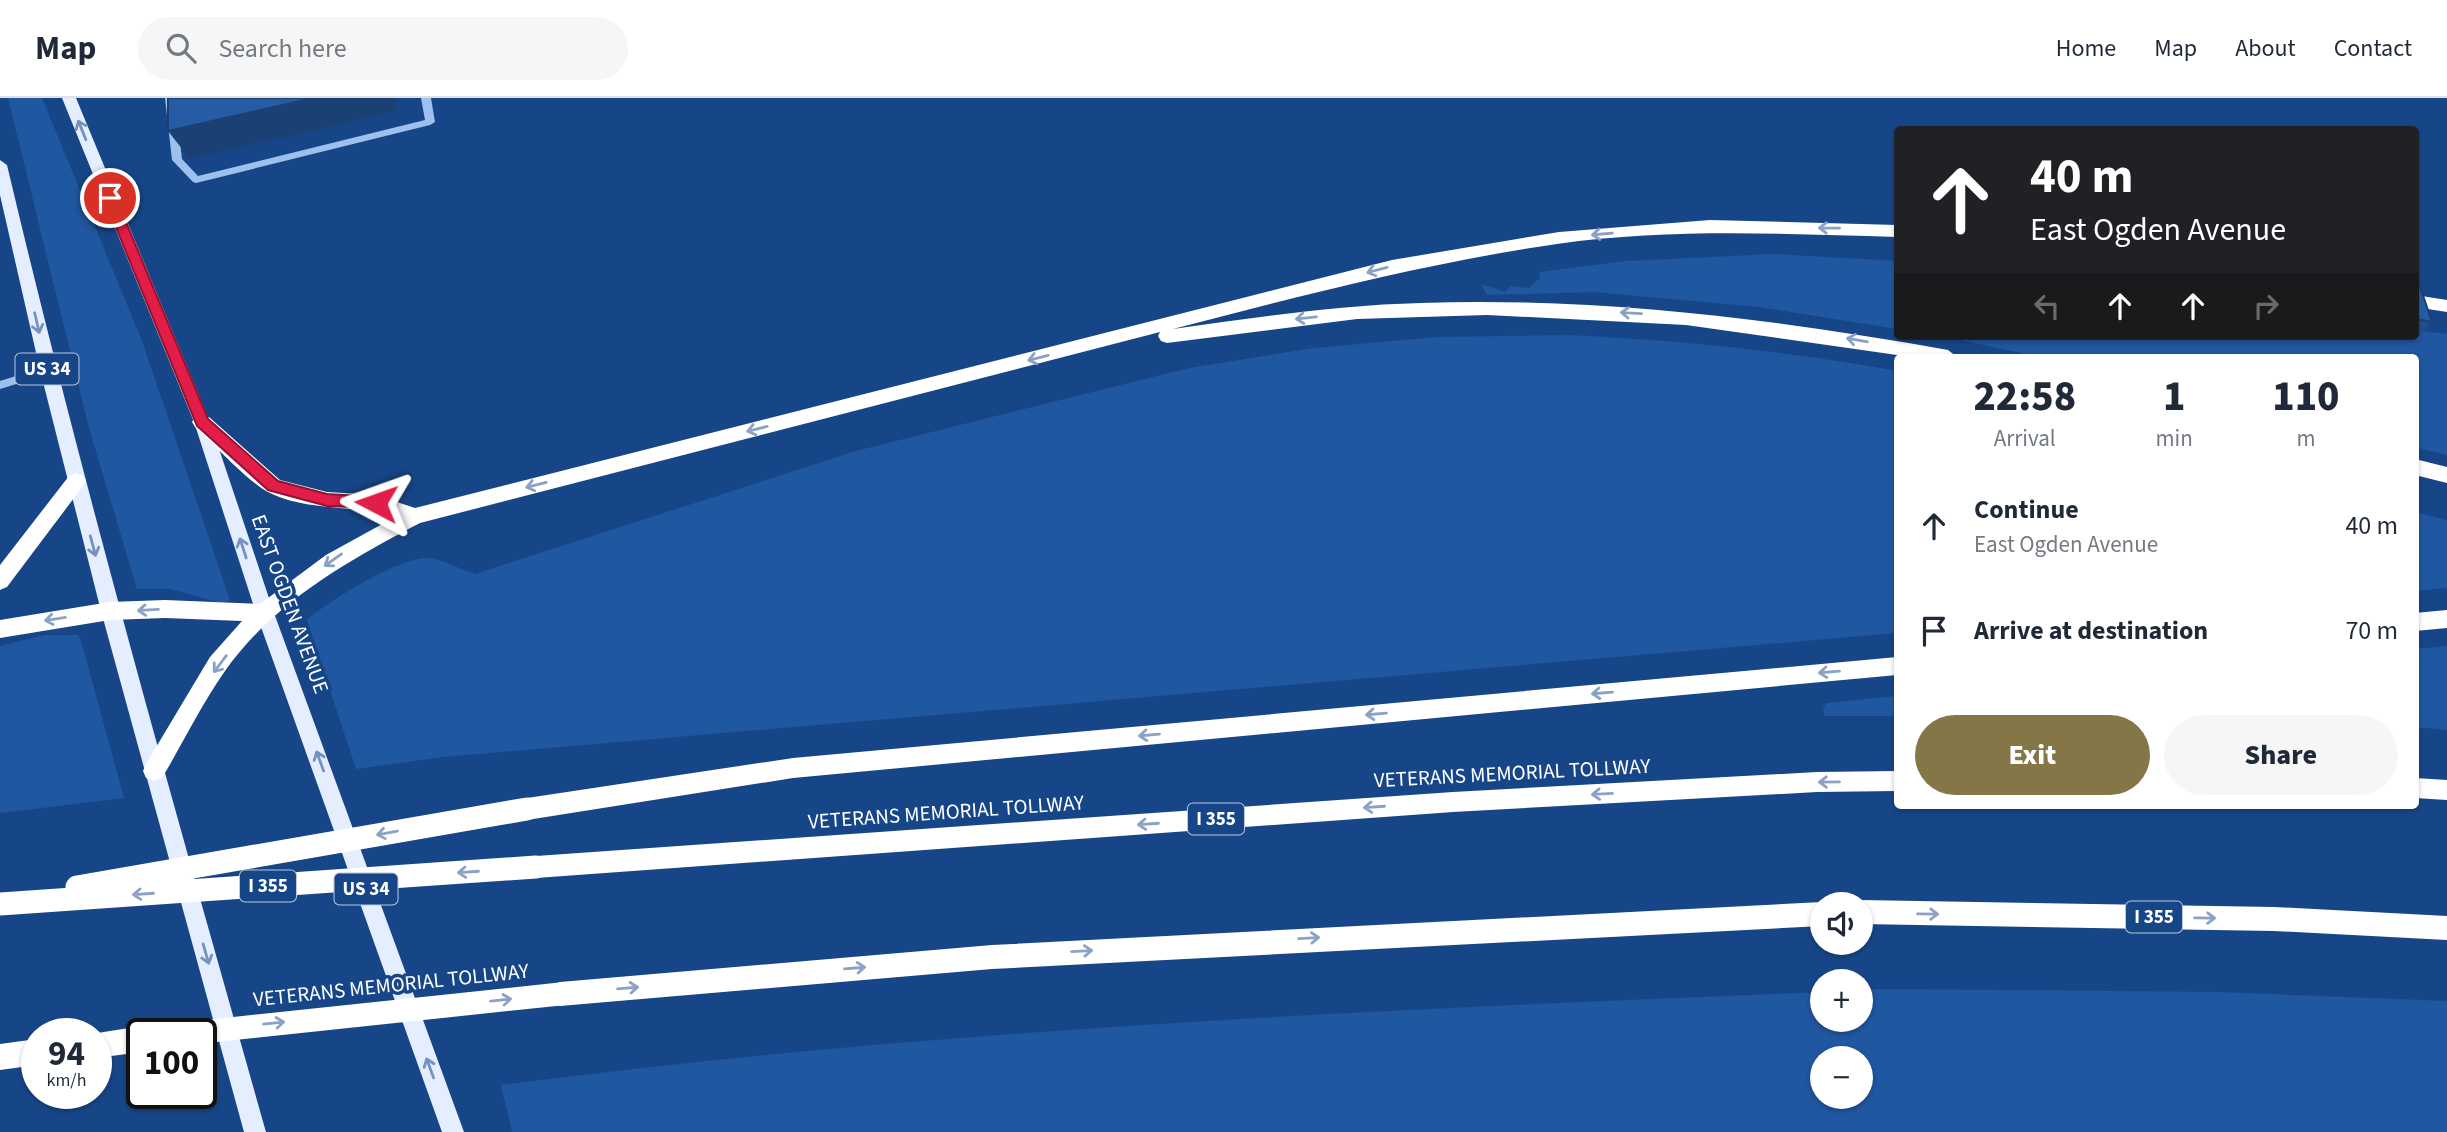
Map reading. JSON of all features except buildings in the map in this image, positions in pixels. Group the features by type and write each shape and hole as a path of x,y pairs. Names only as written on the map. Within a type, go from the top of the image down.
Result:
{"highway":[{"path":"154,771 219,663 265,613 350,549 415,516 1392,266 1559,238 1710,226 1894,231"},
{"path":"2419,302 2447,306"},
{"path":"1077,348 1310,317 1420,309 1508,309 1639,314 1742,323 1930,354"},
{"path":"202,422 274,486 327,500 376,503 415,516"},
{"path":"2419,468 2447,475"},
{"path":"0,581 76,481"},
{"path":"0,629 110,611 164,609 265,613"},
{"path":"2419,622 2447,619"},
{"path":"0,902 527,809 793,768 1894,666"},
{"name":"VETERANS MEMORIAL TOLLWAY","path":"0,902 1454,802 1817,782 1894,781"},
{"path":"2419,788 2447,790"},
{"name":"I 355","path":"1873,912 2274,919 2447,928"},
{"name":"VETERANS MEMORIAL TOLLWAY","path":"217,1030 560,994 992,957 1810,915"},
{"path":"0,1057 21,1054"}],"main road":[{"name":"EAST OGDEN AVENUE","path":"69,98 202,422 265,613 453,1132"},
{"name":"US 34","path":"0,165 48,370 110,611 256,1132"}],"lane":[{"path":"170,98 177,160 195,180 430,121 426,98"},
{"path":"0,385 48,370"}],"shaded area":[{"path":"8,98 42,98 142,341 230,600 222,603 170,589 137,589 89,428"},
{"path":"1775,254 1894,261 1894,329 1759,307 1593,292 1487,295 1481,284 1505,292 1511,286 1529,288 1540,278 1539,272 1626,261"},
{"path":"2419,330 2447,334 2447,455 2419,448 2419,354 2026,354 1961,340 2419,340"},
{"path":"1567,335 1650,340 1732,347 1894,371 1894,633 443,757 356,769 307,620 365,581 415,560 434,559 475,574 856,451 1189,368 1314,348 1437,337"},
{"path":"2419,513 2447,520 2447,588 2419,591"},
{"path":"45,635 78,635 124,798 0,813 0,646"},
{"path":"2447,646 2447,730 2419,727 2419,649"},
{"path":"1894,696 1894,716 1825,716 1823,709 1826,703"},
{"path":"1873,989 2218,992 2447,1001 2447,1132 512,1132 501,1085 665,1065 995,1035 1491,1006 1810,993 1810,1032 1873,1032"}],"route":[{"path":"110,198 202,422 274,486 327,500 376,503"}]}
